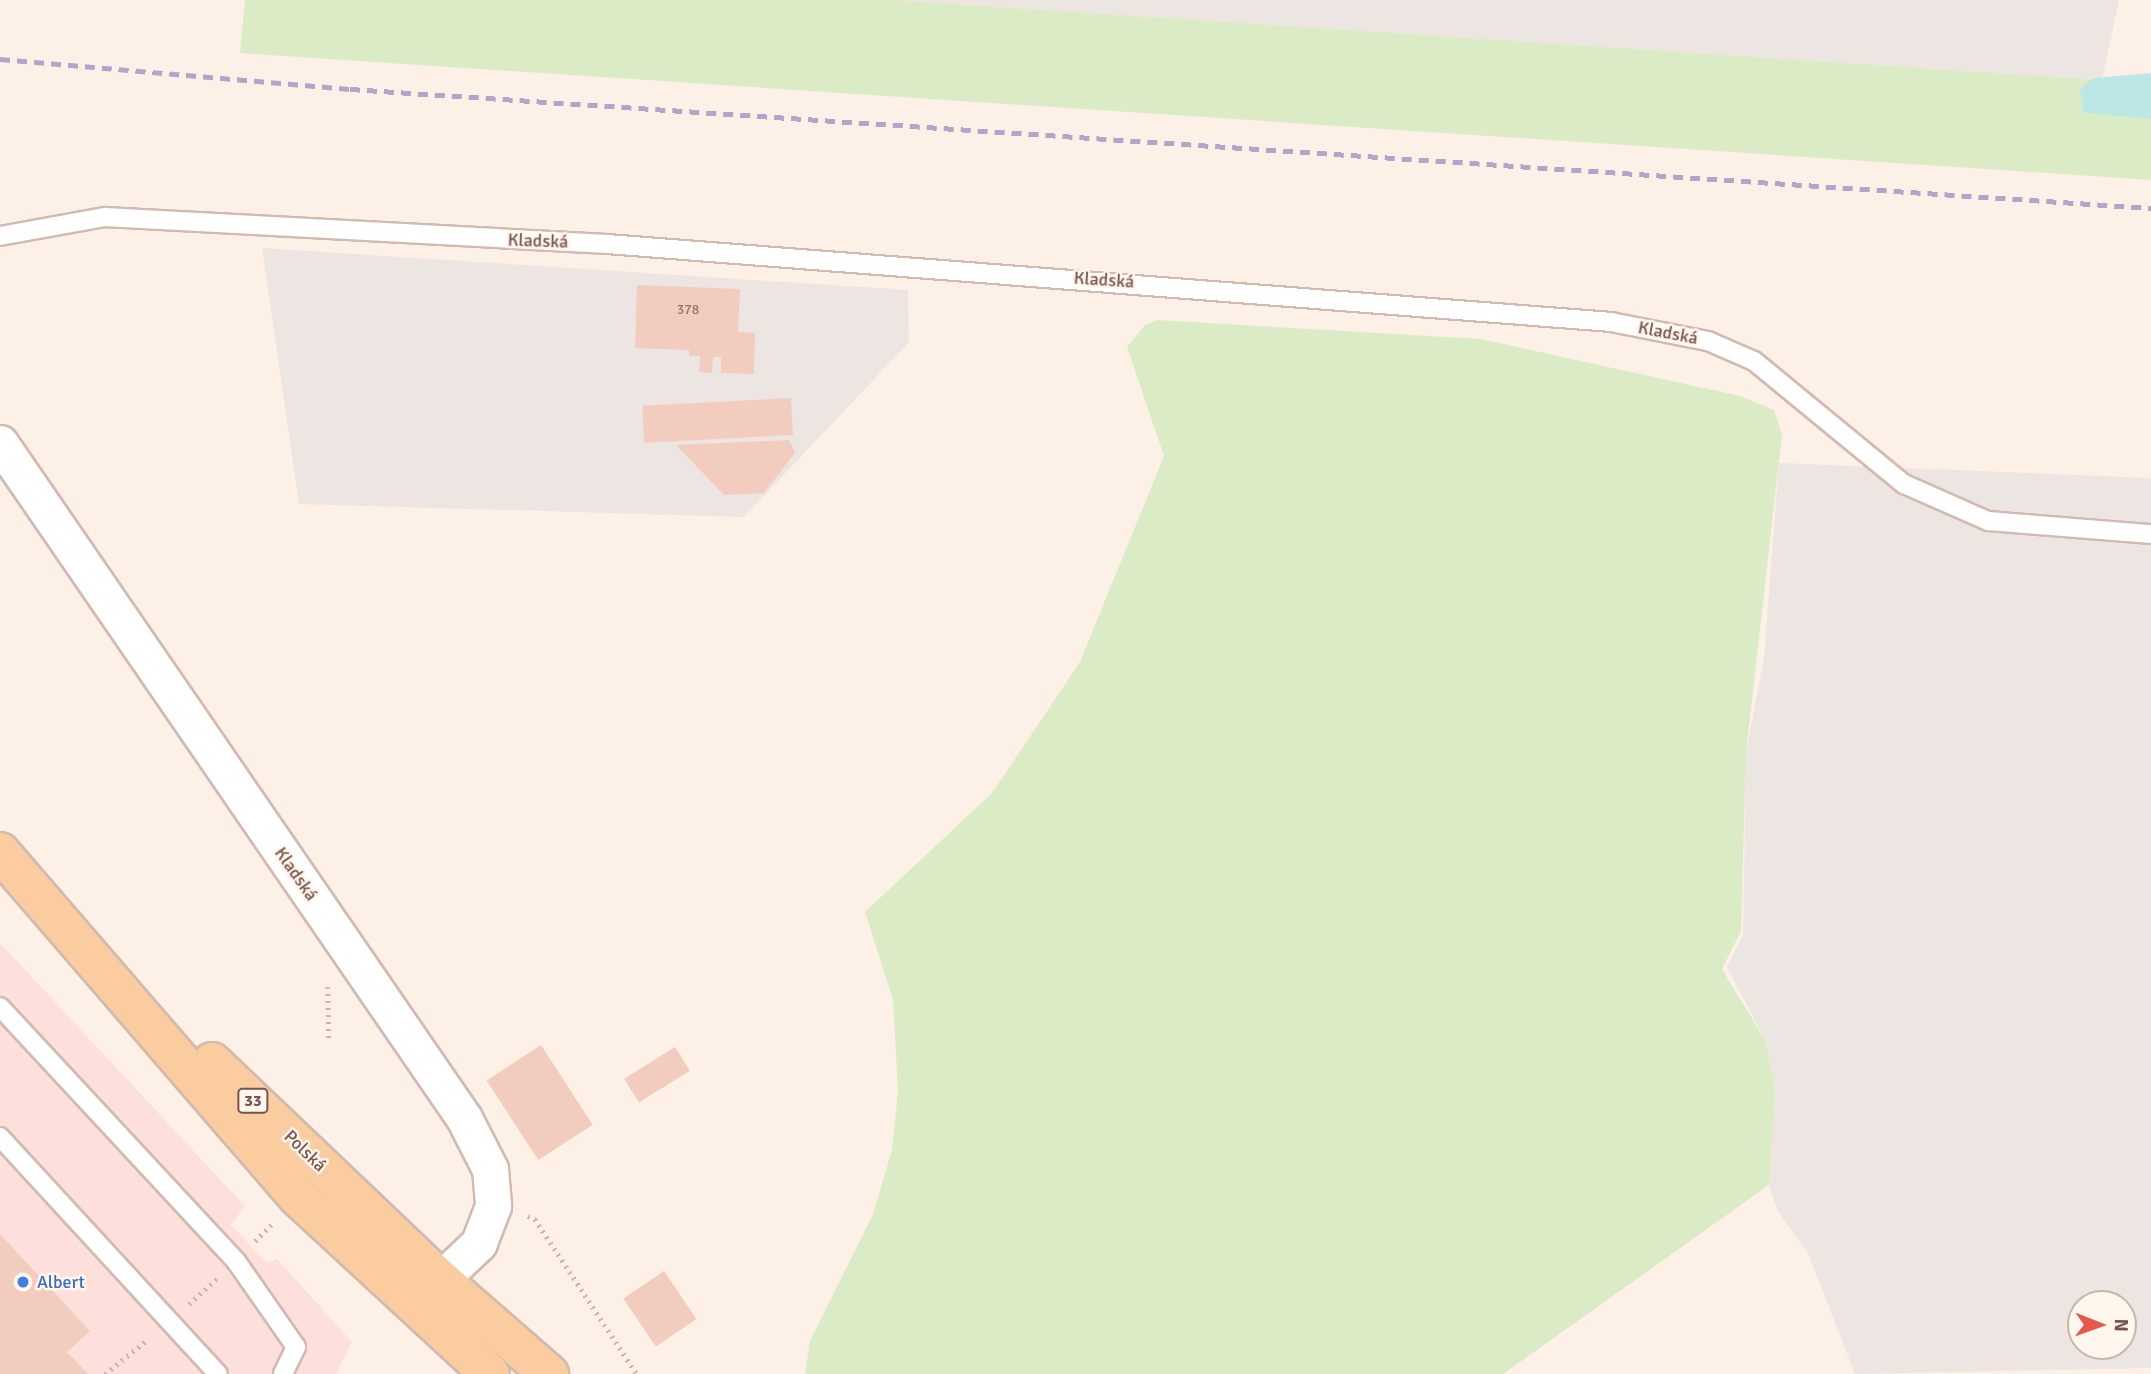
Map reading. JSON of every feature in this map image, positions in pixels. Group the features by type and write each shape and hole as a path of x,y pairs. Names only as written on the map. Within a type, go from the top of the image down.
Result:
{"main road":[{"name":"Polská","path":"0,852 66,923 298,1197 412,1307 490,1374"},
{"name":"Polská","path":"66,923 440,1279 549,1374"}],"street":[{"name":"Kladská","path":"0,443 464,1118 490,1169 493,1206 478,1243 412,1307"}],"lane":[{"name":"Kladská","path":"0,236 105,217 607,244 1611,322 1708,341 1754,361 1904,484 1988,521 2151,534"},
{"path":"0,1007 236,1261 296,1347 283,1374"},
{"path":"0,1137 172,1320 218,1374"}],"path":[{"path":"493,1206 535,1219 637,1374"},
{"path":"105,1374 172,1320 236,1261 278,1217"}],"shaded area":[{"path":"895,0 2119,0 2102,80"},
{"path":"262,248 908,290 909,342 744,517 299,504"},
{"path":"1779,463 2151,478 2151,1368 1855,1374 1808,1253 1777,1210 1769,1185 1775,1088 1765,1040 1727,967 1743,934 1746,753 1764,658"},
{"path":"0,943 245,1206 231,1225 267,1263 277,1259 352,1342 336,1374 0,1374"}],"green space":[{"path":"245,0 895,0 2102,80 2085,113 2151,119 2151,180 240,53"},
{"path":"1157,320 1481,339 1740,396 1774,410 1782,435 1746,753 1741,931 1722,969 1765,1040 1775,1088 1769,1185 1503,1374 805,1374 810,1341 873,1214 892,1150 898,1091 893,1000 865,912 992,793 1080,662 1164,456 1127,347 1145,325"}],"water":[{"path":"2151,73 2151,119 2084,113 2080,89 2094,78"}],"building":[{"path":"637,285 740,289 738,332 755,333 754,374 721,373 721,357 713,357 712,373 699,372 700,356 689,356 689,350 635,348"},
{"path":"791,398 793,435 644,443 642,406"},
{"path":"789,440 795,453 764,493 724,495 676,445"},
{"path":"541,1045 593,1125 538,1160 486,1080"},
{"path":"675,1047 690,1071 639,1103 624,1079"},
{"name":"Albert","path":"0,1234 90,1331 67,1352 88,1374 0,1374"},
{"path":"664,1271 696,1319 656,1346 623,1298"}],"railway":[{"path":"0,59 350,89 2151,208"}],"place":[{"name":"Albert","path":"23,1282"}]}
